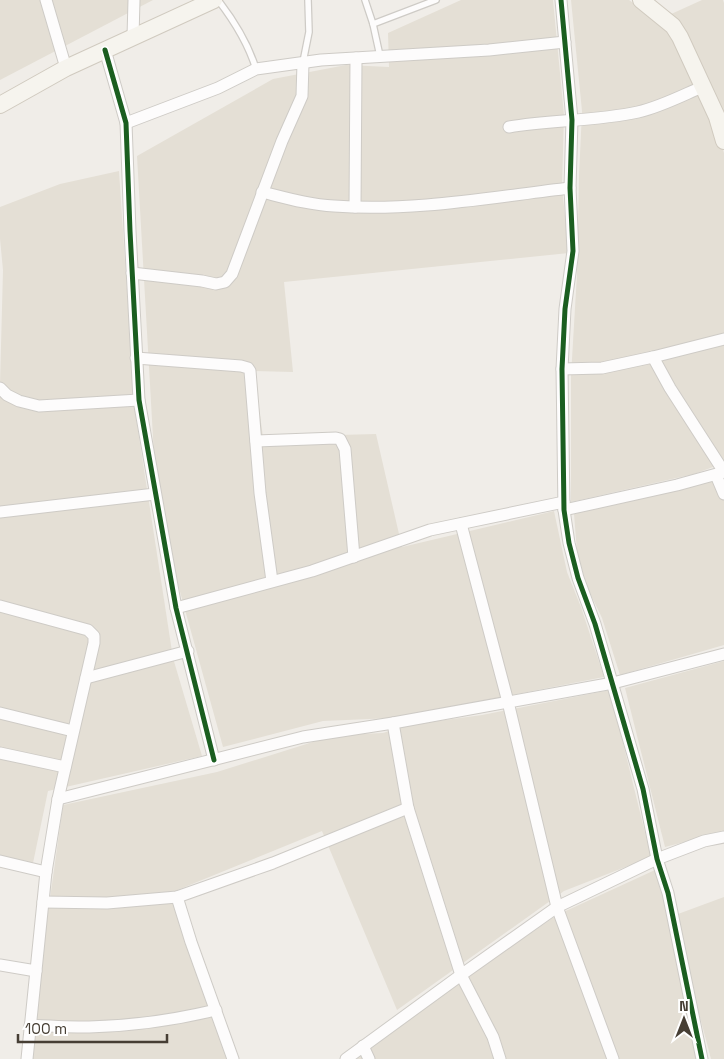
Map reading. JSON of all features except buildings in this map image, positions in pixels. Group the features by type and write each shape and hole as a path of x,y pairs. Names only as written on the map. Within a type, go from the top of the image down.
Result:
{"street":[{"path":"46,0 66,68"},
{"path":"133,37 134,0"},
{"path":"1,102 66,68 214,0"},
{"path":"561,0 572,120 570,188 573,251 565,310 562,369 564,506 569,543 578,578 596,624 643,790 658,860 668,892 702,1059"},
{"path":"641,0 673,26 680,37 717,118 724,141"},
{"path":"126,122 218,88 256,70 321,60 489,50 565,42"},
{"path":"105,50 126,122 139,400 176,608 214,760"},
{"path":"355,207 356,58"},
{"path":"132,273 216,284 225,282 232,274 282,141 302,96 303,63"},
{"path":"509,127 543,121 614,116 640,111 702,87"},
{"path":"262,192 293,200 333,206 384,207 492,199 522,193 570,188"},
{"path":"562,369 602,368 724,339"},
{"path":"653,357 721,473 724,494"},
{"path":"136,358 248,368 250,371 260,493 272,581"},
{"path":"0,388 7,395 19,401 39,406 139,400"},
{"path":"256,441 340,439 345,449 354,557"},
{"path":"176,608 312,571 430,530 677,485 721,473"},
{"path":"0,512 155,494"},
{"path":"461,524 508,702 557,908 613,1059"},
{"path":"0,606 88,630 94,636 94,643 58,799 46,872 27,1059"},
{"path":"86,678 188,652"},
{"path":"58,799 303,737 393,723 613,683 724,654"},
{"path":"0,713 74,731"},
{"path":"393,723 408,808 461,975 493,1037 500,1059"},
{"path":"0,753 65,767"},
{"path":"43,902 107,903 177,897 273,863 408,808"},
{"path":"346,1059 557,908 658,860 704,841 724,837"},
{"path":"0,861 46,872"},
{"path":"177,897 233,1059"},
{"path":"0,965 36,971"},
{"path":"30,1025 88,1027 138,1024 176,1019 216,1010"},
{"path":"362,1046 369,1059"}],"lane":[{"path":"218,0 233,19 245,39 256,70"},
{"path":"303,63 308,32 308,0"},
{"path":"366,0 380,56"},
{"path":"373,24 436,0"}],"shaded area":[{"path":"0,0 153,0 0,80"},
{"path":"461,0 553,0 564,115 562,188 569,253 284,282 293,372 254,371 263,437 376,434 402,547 554,511 567,572 581,607 604,677 393,718 323,721 223,747 174,570 154,455 137,156 273,79 346,65 389,67 388,33"},
{"path":"571,0 629,0 673,32 714,122 724,153 724,463 694,474 571,502 571,376 577,274 582,111"},
{"path":"702,0 723,0 724,3 724,124 669,15"},
{"path":"119,171 135,411 173,658 202,756 48,791 33,863 0,855 0,384 3,270 0,239 0,207 60,184"},
{"path":"724,478 724,645 620,675 602,618 587,587 577,552 574,514"},
{"path":"724,661 724,832 665,847 625,688"},
{"path":"610,690 651,857 564,891 397,1010 322,831 175,891 236,1059 33,1059 39,978 63,805 217,772 335,735 383,733 408,725 482,715"},
{"path":"655,870 664,898 697,1059 357,1059 458,983 557,915"},
{"path":"724,897 724,1059 711,1059 691,983 678,914"}],"cycle path":[{"path":"561,0 572,120 570,188 573,251 565,309 562,369 564,510 569,543 578,578 595,624 643,789 657,859 668,893 702,1059"},
{"path":"105,50 126,123 139,400 176,608 214,760"}]}
